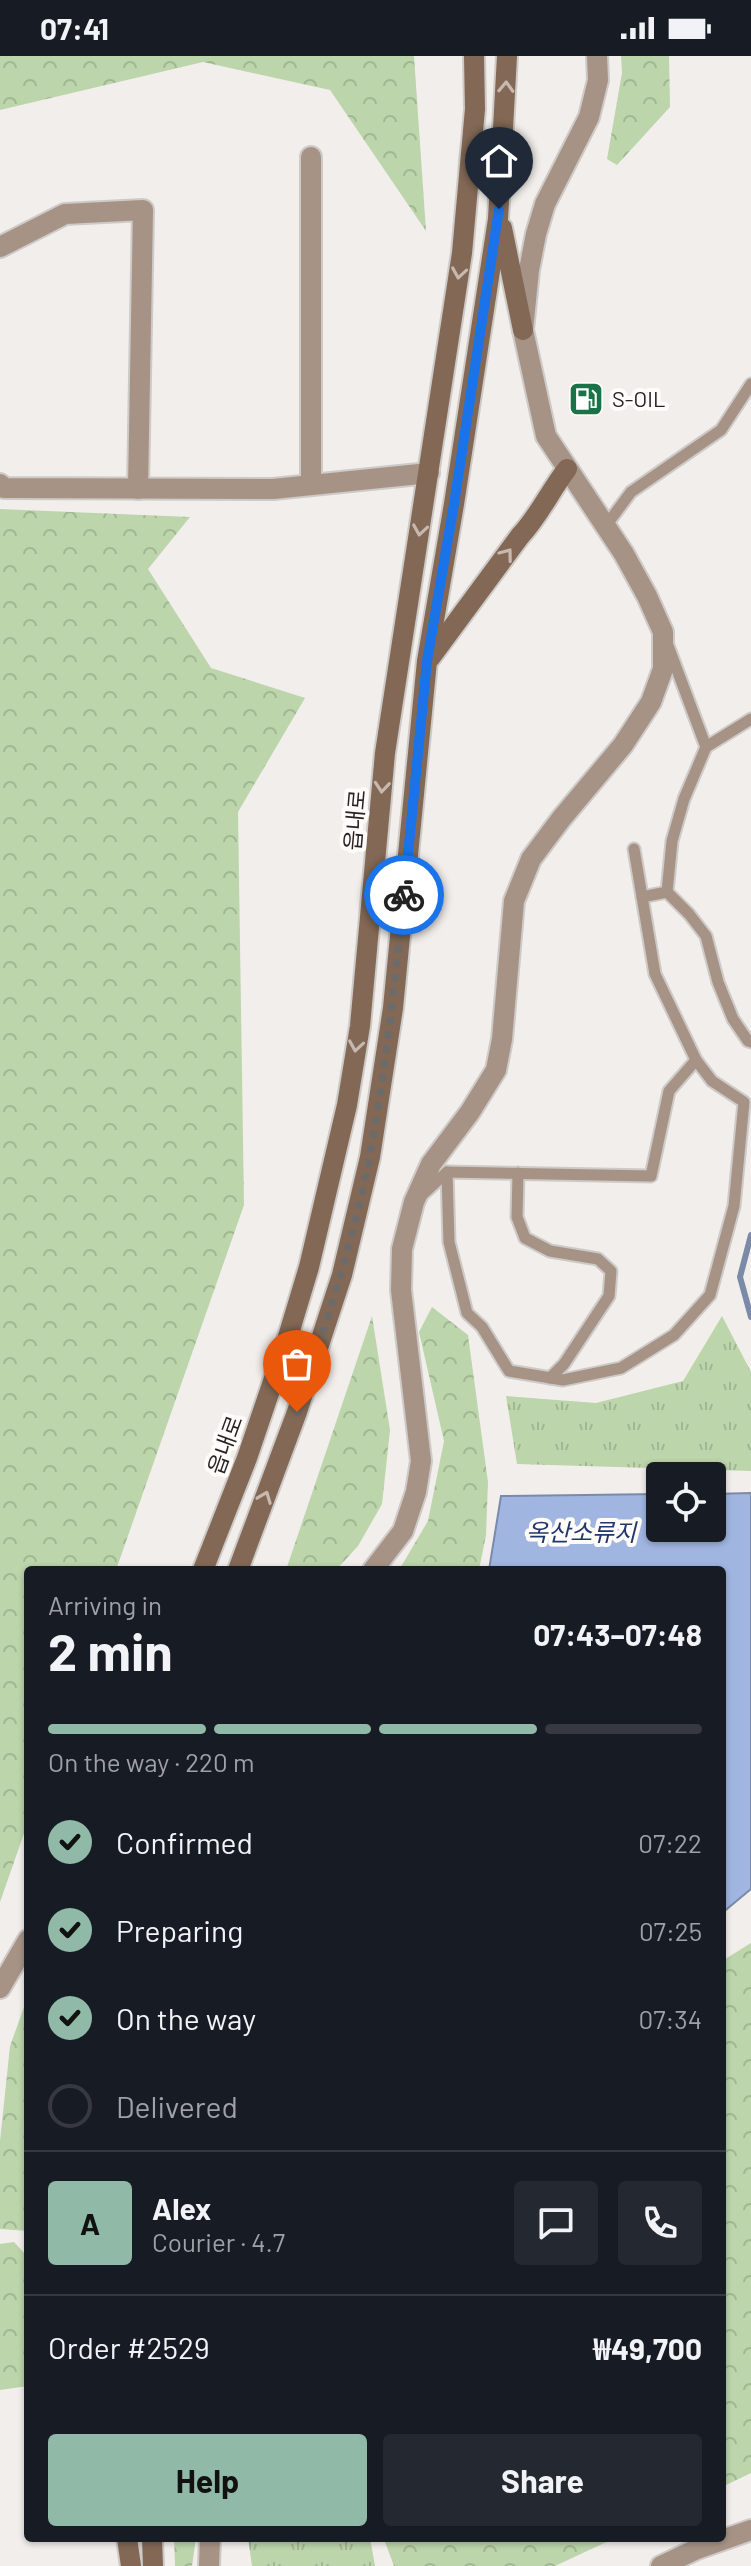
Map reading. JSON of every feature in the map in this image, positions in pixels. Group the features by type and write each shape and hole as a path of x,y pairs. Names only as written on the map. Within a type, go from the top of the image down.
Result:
{"street":[{"name":"읍내로","path":"205,1566 247,1458 287,1340 313,1252 347,1105 360,1026 385,753 462,253 475,109 474,56"},
{"path":"239,1566 297,1412 342,1275 370,1157 393,1008 427,661 499,209 507,56"},
{"path":"523,330 536,234 545,204 589,117 598,80 597,56"},
{"path":"311,157 311,485"},
{"path":"376,1566 403,1531 416,1492 421,1461 401,1290 402,1249 414,1202 431,1164 470,1112 496,1070 502,1039 514,901 531,859 623,745 651,702 663,669 663,632 624,554 546,436 499,209"},
{"path":"0,247 65,214 143,210 138,489"},
{"path":"427,661 520,536 535,521 567,469"},
{"path":"0,484 4,488 273,489 429,473"},
{"path":"0,1988 24,1947"},
{"path":"726,2539 751,2530"},
{"path":"128,2542 131,2566"},
{"path":"152,2542 153,2566"},
{"path":"209,2566 210,2542"},
{"path":"661,2566 717,2542"}],"lane":[{"path":"605,527 631,492 721,430 751,384"},
{"path":"663,632 706,747"},
{"path":"667,892 672,841 684,799 706,747 751,719"},
{"path":"447,1172 449,1242 467,1313 482,1327 509,1371 563,1380 621,1368 674,1335 710,1295 734,1206 744,1102 712,1081 696,1060 655,974 634,849"},
{"path":"642,897 667,892"},
{"path":"667,892 706,936 718,982 733,1019 751,1042"},
{"path":"414,1202 447,1172 651,1176 669,1091 696,1060"},
{"path":"518,1173 517,1217 525,1238 550,1251 598,1259 611,1271 609,1296 564,1364 550,1378"}],"green space":[{"path":"0,56 414,56 426,231 330,90 203,62 0,110"},
{"path":"621,56 669,56 670,107 617,165 607,159 622,73"},
{"path":"0,509 190,517 148,569 211,668 305,698 238,812 244,1205 117,1566 24,1566 24,1833 0,1902"},
{"path":"432,1307 468,1335 488,1482 486,1535 480,1566 401,1566 428,1521 444,1441 419,1332"},
{"path":"372,1316 390,1430 382,1504 358,1546 340,1566 287,1566"},
{"path":"722,1316 751,1372 751,1471 726,1470 726,1462 646,1462 646,1468 517,1464 506,1396 596,1403 683,1381"},
{"path":"751,1943 751,2473 726,2485 726,1959"},
{"path":"24,2007 24,2231 0,2229 0,2141 10,2046"},
{"path":"14,2242 24,2253 24,2387 0,2390 0,2244"},
{"path":"174,2542 195,2542 192,2566 175,2566"},
{"path":"249,2542 371,2542 375,2566 252,2566"},
{"path":"385,2542 606,2542 555,2566 394,2566"}],"water":[{"name":"옥산소류지","path":"751,1493 751,1889 726,1910 726,1566 490,1566 501,1496 646,1494 646,1542 726,1542 726,1494"}],"waterway":[{"path":"751,1235 740,1277 751,1317"}],"way so far":[{"path":"297,1412 342,1275 370,1157 393,1008 404,895"}],"place":[{"name":"S-OIL","path":"586,399"}],"route":[{"path":"404,895 427,661 499,209"}]}
